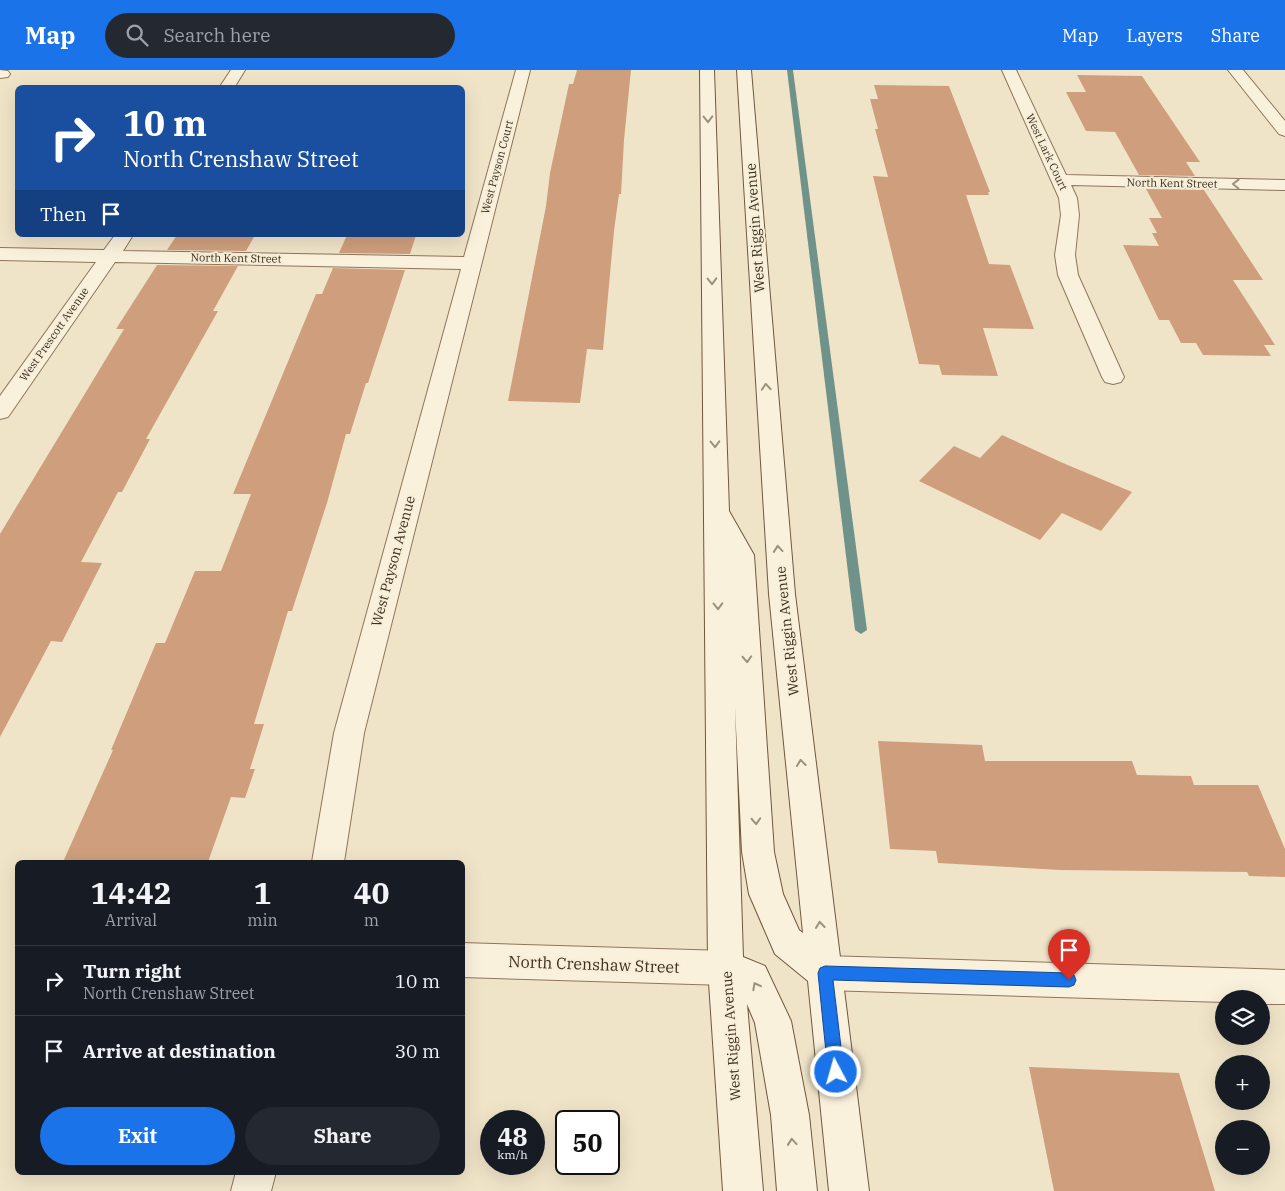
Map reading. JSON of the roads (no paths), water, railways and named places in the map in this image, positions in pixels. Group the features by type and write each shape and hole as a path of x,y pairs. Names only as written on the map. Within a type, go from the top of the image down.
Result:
{"street":[{"path":"228,85 238,70"},
{"name":"West Payson Court","path":"472,263 523,70"},
{"name":"West Riggin Avenue","path":"708,70 726,968 742,1191"},
{"name":"West Riggin Avenue","path":"744,70 782,594 849,1191"},
{"name":"West Lark Court","path":"1009,70 1068,198 1070,215 1065,254 1068,275 1112,377"},
{"path":"1235,70 1285,131"},
{"name":"North Kent Street","path":"1060,180 1285,185"},
{"path":"1068,198 1088,198"},
{"name":"West Prescott Avenue","path":"0,412 123,237"},
{"name":"North Kent Street","path":"0,254 472,263"},
{"name":"West Payson Avenue","path":"328,860 354,714 472,263"},
{"path":"716,512 741,555 758,852 766,894 787,942 825,973 1285,987"},
{"name":"North Crenshaw Street","path":"465,960 726,968 753,978 773,1021 790,1115 796,1191"},
{"path":"251,1191 255,1175"}],"waterway":[{"path":"790,70 861,630"}]}
